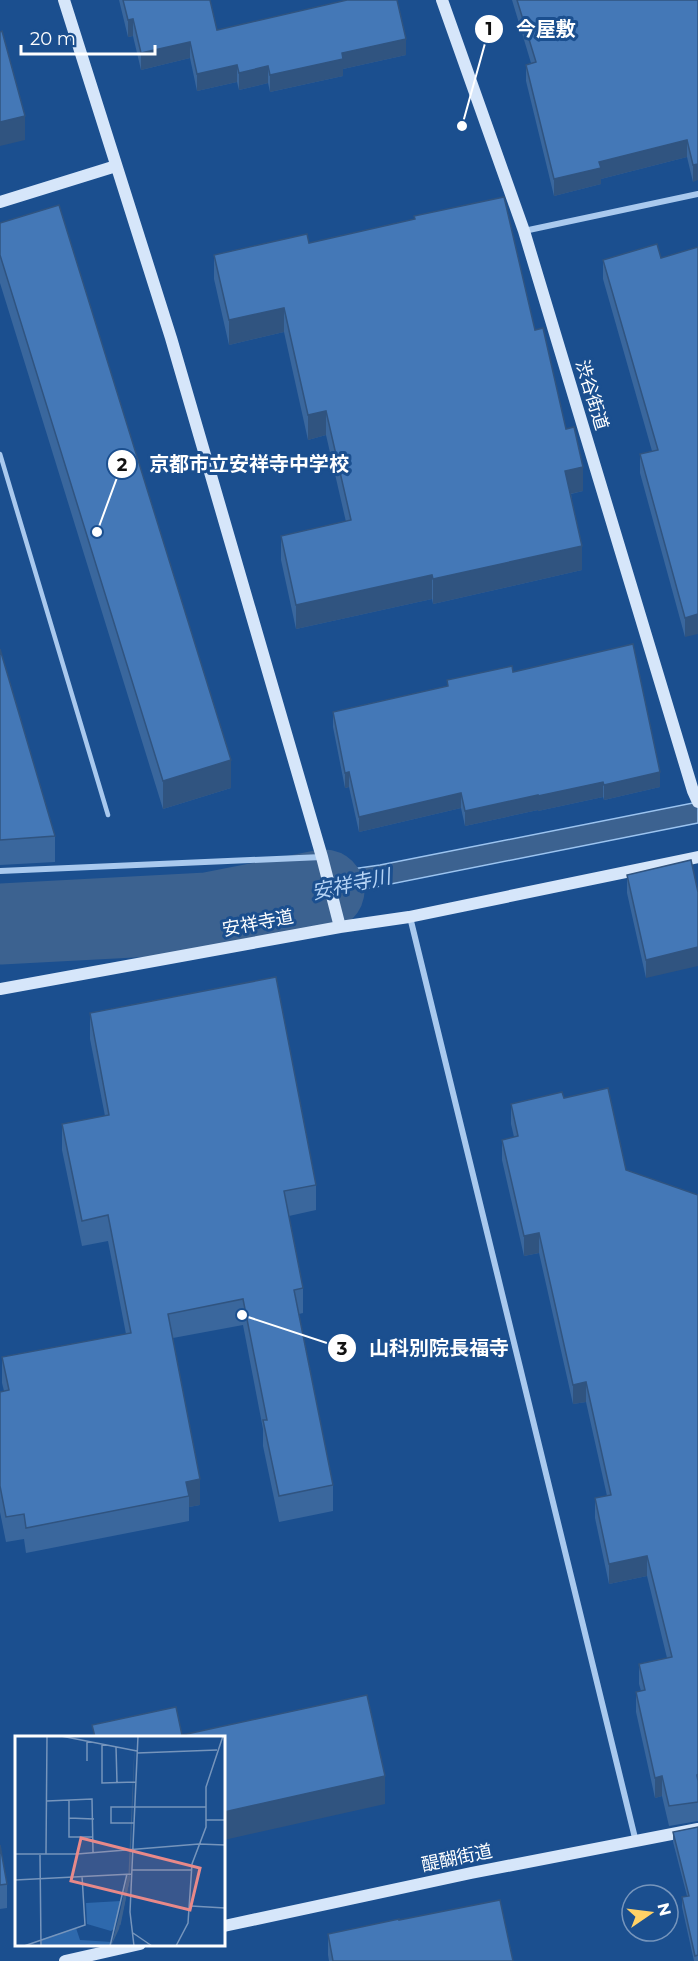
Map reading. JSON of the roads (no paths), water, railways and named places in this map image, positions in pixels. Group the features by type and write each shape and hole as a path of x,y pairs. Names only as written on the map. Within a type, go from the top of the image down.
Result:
{"street":[{"path":"64,0 171,338 322,857 340,927"},
{"name":"渋谷街道","path":"442,0 524,231 695,796"},
{"path":"0,202 116,166"},
{"path":"524,231 698,194"},
{"name":"安祥寺道","path":"0,989 340,927 409,917 698,856"},
{"path":"0,871 322,857"},
{"path":"409,917 636,1842"},
{"name":"醍醐街道","path":"225,1926 471,1874 698,1830"},
{"path":"67,1961 131,1946"}],"lane":[{"path":"0,454 108,815"}],"water":[{"path":"698,802 698,823 250,912 0,916 0,899 185,893 380,865"}],"waterway":[{"name":"安祥寺川","path":"0,924 208,913 324,890"}],"place":[{"name":"今屋敷","path":"462,126"},
{"name":"京都市立安祥寺中学校","path":"97,532"},
{"name":"山科別院長福寺","path":"242,1315"}]}
